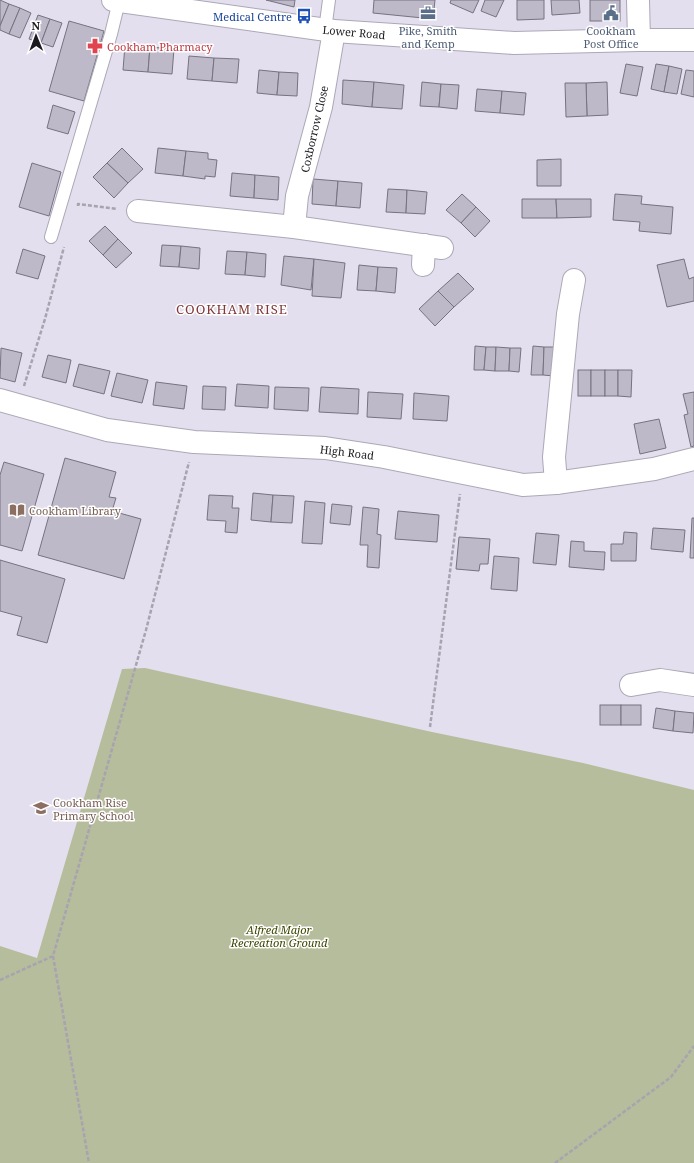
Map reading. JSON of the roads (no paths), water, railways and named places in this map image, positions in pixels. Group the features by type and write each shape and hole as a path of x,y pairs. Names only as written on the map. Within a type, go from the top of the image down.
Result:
{"street":[{"path":"638,0 639,40"},
{"name":"Lower Road","path":"116,1 329,30 514,43 694,40"},
{"name":"Coxborrow Close","path":"294,227 297,196 321,107 329,30"},
{"path":"149,206 294,227 430,253"},
{"path":"556,483 554,457 568,314 574,280"},
{"name":"High Road","path":"6,407 107,430 194,442 325,448 384,457 523,485 556,483 654,468 694,459"},
{"path":"630,685 660,680 694,685"}],"lane":[{"path":"329,0 329,30"},
{"path":"51,237 111,34 116,1"}],"place":[{"name":"Pike, Smith and Kemp","path":"428,13"},
{"name":"Cookham Post Office","path":"611,13"},
{"name":"Medical Centre","path":"304,16"},
{"name":"Cookham Pharmacy","path":"95,46"},
{"name":"Cookham Library","path":"17,510"},
{"name":"Cookham Rise Primary School","path":"41,808"}],"district":[{"name":"COOKHAM RISE","path":"232,309"}],"park label":[{"name":"Alfred Major Recreation Ground","path":"279,935"}]}
